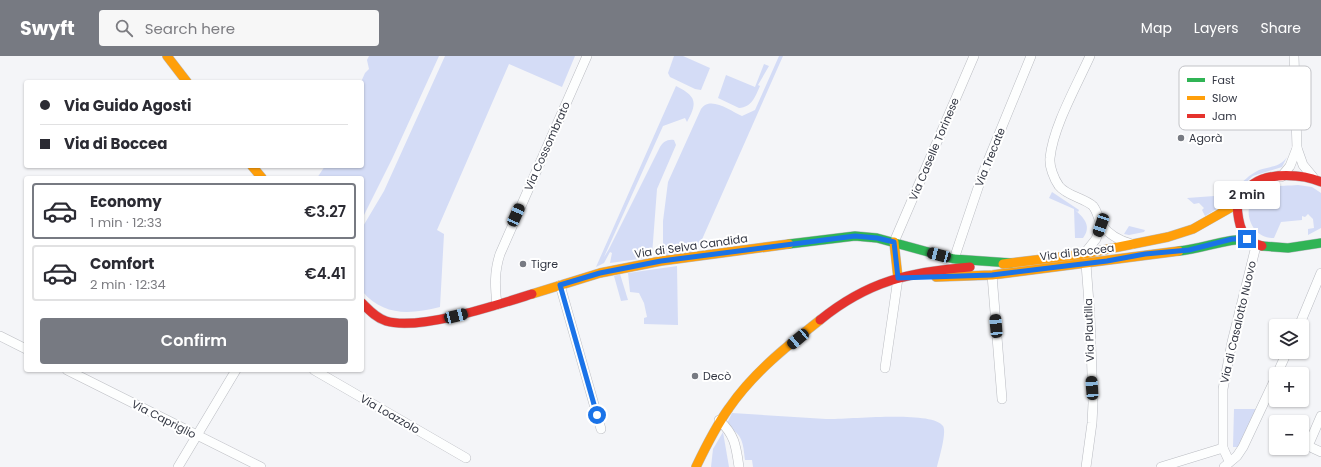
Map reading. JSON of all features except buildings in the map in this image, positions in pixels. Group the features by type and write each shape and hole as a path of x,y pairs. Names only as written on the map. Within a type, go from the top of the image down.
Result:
{"main road":[{"path":"167,56 185,80"},
{"path":"254,168 260,176"},
{"path":"1321,182 1312,177 1261,180 1253,184 1237,204 1238,224 1247,239 1256,246 1271,249 1321,244"},
{"name":"Via di Boccea","path":"696,467 720,420 732,401 753,377 827,314 844,301 866,289 898,278 948,268 1011,263 1084,254 1168,237 1193,229 1237,204"},
{"name":"Via di Selva Candida","path":"364,305 376,316 385,321 409,325 443,319 497,305 600,273 661,261 855,236 877,238 954,259 1011,263"},
{"name":"Via di Boccea","path":"908,276 954,277 992,275 1086,264 1145,254 1198,249 1232,239 1247,239"},
{"path":"894,242 898,278"}],"street":[{"name":"Via Cossombrato","path":"497,305 494,279 498,260 587,56"},
{"name":"Via Caselle Torinese","path":"894,242 974,56"},
{"name":"Via Trecate","path":"954,259 978,188 1031,56"},
{"path":"1084,254 1096,239 1101,225 1099,215 1093,206 1060,188 1056,181 1050,160 1060,122 1090,56"},
{"path":"1294,56 1294,66"},
{"path":"1296,130 1297,148 1303,165 1312,177"},
{"path":"1281,178 1290,166 1297,148"},
{"path":"1101,225 1112,236 1124,242 1134,244"},
{"name":"Via di Casalotto Nuovo","path":"1227,464 1223,448 1223,401 1226,367 1256,246"},
{"name":"Via Plautilla","path":"1086,264 1090,316 1093,403 1092,424 1086,467"},
{"path":"1301,319 1321,273"},
{"path":"992,275 1002,399"},
{"path":"885,368 898,278"},
{"path":"560,285 601,429"},
{"path":"0,336 24,348"},
{"name":"Via Capriglio","path":"71,372 261,467"},
{"path":"178,467 235,372"},
{"name":"Via Loazzolo","path":"317,372 466,458"},
{"path":"1227,464 1237,456 1243,446 1269,392"},
{"path":"1321,416 1308,446 1321,452"},
{"path":"720,420 735,441 739,467"},
{"path":"1161,467 1223,448"}],"shaded area":[{"path":"369,56 439,56 392,159 364,215 364,176 318,176 324,168 364,168 364,80 362,80 369,69 367,60"},
{"path":"445,56 575,56 562,87 509,64 437,230 444,234 440,307 419,311 398,311 379,305 364,293 364,225 384,191"},
{"path":"674,56 683,56 710,68 701,90 695,89 670,77 668,73"},
{"path":"779,56 783,56 696,253 663,255 663,221 668,182 701,109 710,103 721,105 742,116 755,110"},
{"path":"764,64 769,66 758,85 760,86 750,104 739,108 718,98 726,75 755,87"},
{"path":"676,86 688,93 693,100 694,104 691,115 687,122 685,118 663,126 604,257 660,147 666,141 674,140 676,145 657,189 652,255 646,258 610,263 612,253 610,252 604,263 596,267"},
{"path":"1287,157 1282,167 1253,176 1237,191 1236,189 1246,178 1259,170 1278,165"},
{"path":"1298,185 1312,187 1321,193 1321,228 1308,235 1308,229 1314,228 1313,219 1308,214 1305,217 1302,216 1302,220 1281,222 1274,238 1265,237 1258,233 1253,227 1249,211 1250,203 1255,196 1262,190 1270,187"},
{"path":"1234,191 1236,193 1231,200 1205,216 1202,210 1204,208 1199,203 1194,204 1187,198 1228,195"},
{"path":"1052,192 1079,210 1078,212 1075,210 1084,219 1087,226 1086,234 1083,238 1075,238 1074,209 1049,198"},
{"path":"1129,226 1145,230 1144,232 1129,235 1124,234"},
{"path":"677,266 678,325 644,324 644,318 647,317 644,303 639,293 630,292 628,273"},
{"path":"620,274 628,300 621,301 614,276"},
{"path":"1234,409 1257,409 1239,447 1233,447"},
{"path":"732,413 826,419 888,417 923,418 936,421 943,426 944,434 937,467 753,467 752,460 745,460 743,444 739,436 726,425"},
{"path":"723,432 729,467 711,467 713,449"}],"traffic: fast":[{"path":"789,244 855,236 877,238 954,259 1011,263"},
{"path":"1179,251 1238,239 1247,239"},
{"path":"1262,246 1288,248 1321,243"}],"traffic: slow":[{"path":"167,56 185,80"},
{"path":"254,168 260,176"},
{"path":"1003,264 1084,254 1168,237 1193,229 1237,204"},
{"path":"894,242 898,278"},
{"path":"532,294 600,273 661,261 789,244"},
{"path":"936,277 992,275 1179,251"},
{"path":"696,467 715,429 738,395 771,361 820,320"}],"traffic: jam":[{"path":"1262,246 1255,244 1245,236 1238,218 1237,204 1248,188 1260,180 1277,176 1305,177 1321,182"},
{"path":"820,320 855,296 872,287 908,276 970,267"},
{"path":"364,305 382,320 400,323 418,323 479,310 532,294"}],"place":[{"name":"Agorà","path":"1181,138"},
{"name":"Tigre","path":"523,264"},
{"name":"Decò","path":"695,376"}],"route":[{"path":"597,415 560,285 600,273 661,261 855,236 877,238 894,242 898,278 908,276 954,277 992,275 1107,261 1145,254 1198,249 1226,240 1238,238 1247,239"}]}
